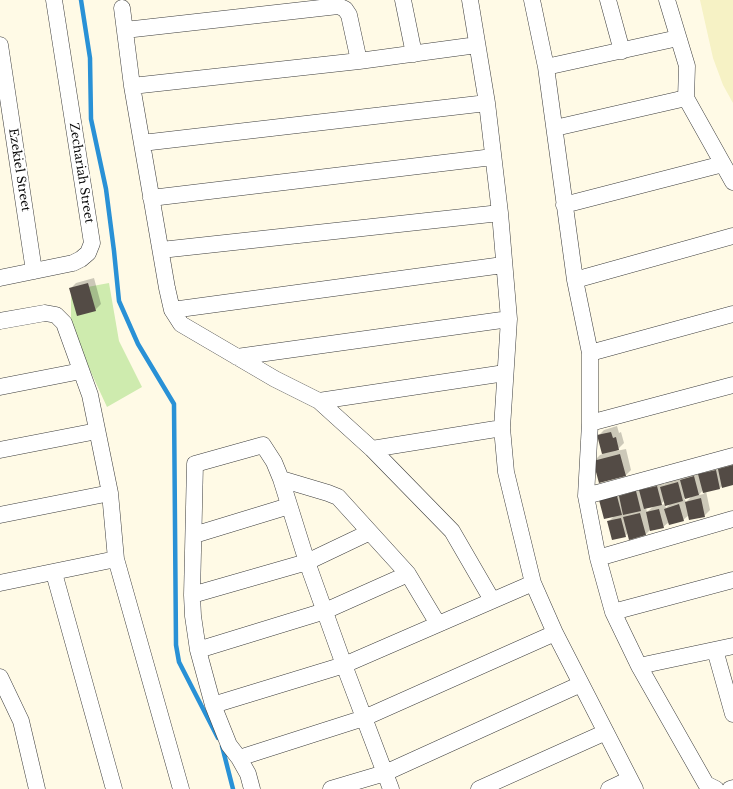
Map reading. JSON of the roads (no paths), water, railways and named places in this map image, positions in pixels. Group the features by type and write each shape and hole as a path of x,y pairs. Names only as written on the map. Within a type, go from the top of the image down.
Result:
{"street":[{"name":"Zechariah Street","path":"0,278 73,263 88,253 92,243 54,0"},
{"path":"403,0 414,54"},
{"path":"470,0 487,103 500,213 503,265 509,319 502,428 506,472 533,583 555,633 632,784 609,789"},
{"path":"532,0 546,67 575,280 590,353 590,422 586,496 598,558 613,612 639,666 706,784 716,789"},
{"path":"608,0 622,51"},
{"path":"667,0 687,66 686,98 733,182"},
{"path":"125,30 338,6 345,9 349,15 359,61"},
{"path":"122,8 132,86 172,310 181,324 275,379 319,401 372,449 452,532 492,600"},
{"path":"546,67 678,38"},
{"name":"Ezekiel Street","path":"0,45 34,271"},
{"path":"132,86 359,61 477,45"},
{"path":"555,128 686,98"},
{"path":"142,143 487,103"},
{"path":"151,198 493,157"},
{"path":"564,205 723,164"},
{"path":"161,250 500,213"},
{"path":"575,280 733,236"},
{"path":"172,310 503,265"},
{"path":"0,321 45,313 56,315 64,324 90,395 110,492 116,559 181,789"},
{"path":"590,353 733,314"},
{"path":"237,357 509,319"},
{"path":"0,387 81,371"},
{"path":"319,401 506,373"},
{"path":"590,422 733,385"},
{"path":"372,449 502,428"},
{"path":"0,450 97,431"},
{"path":"252,789 248,774 240,758 229,745 214,704 198,650 193,616 192,595 195,464 263,445 274,462 281,479 307,562 391,789"},
{"path":"586,496 733,456"},
{"path":"281,479 338,497 408,574 438,624"},
{"path":"0,515 110,492"},
{"path":"194,535 289,506"},
{"path":"598,558 733,519"},
{"path":"192,595 307,562 370,532"},
{"path":"0,584 116,559"},
{"path":"54,573 114,789"},
{"path":"198,650 325,611 408,574"},
{"path":"613,612 733,580"},
{"path":"214,704 344,665 533,583"},
{"path":"240,758 364,718 555,633"},
{"path":"639,666 733,646"},
{"path":"715,650 733,714"},
{"path":"0,676 21,721 37,789"},
{"path":"331,789 385,773 581,684"},
{"path":"479,789 606,732"}],"waterway":[{"path":"81,0 90,58 91,119 106,189 119,301 138,344 174,404 176,645 179,662 218,738"},
{"path":"222,746 233,789"}]}
